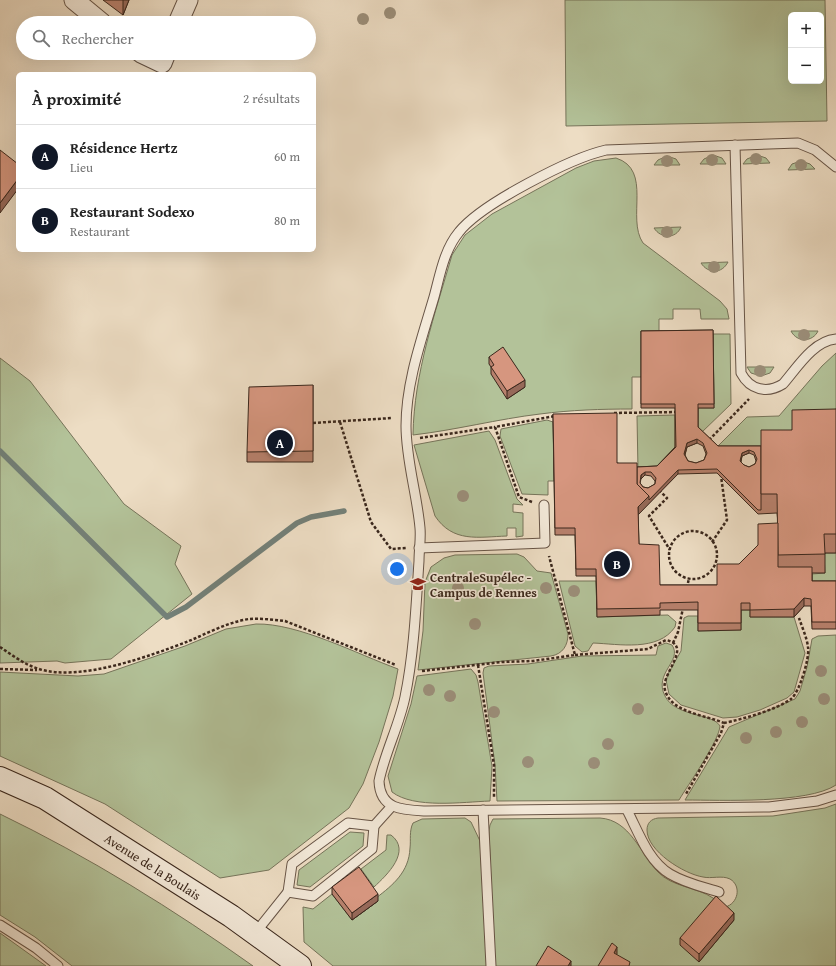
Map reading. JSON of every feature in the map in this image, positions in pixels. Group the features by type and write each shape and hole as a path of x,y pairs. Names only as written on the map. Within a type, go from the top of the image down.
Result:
{"street":[{"path":"74,0 93,16"},
{"path":"181,16 188,0"},
{"path":"156,60 162,63 163,60"},
{"name":"Avenue de la Boulais","path":"0,778 45,798 256,932 291,963"}],"lane":[{"path":"836,167 815,150 804,144 791,143 638,148 596,152 577,159 493,205 469,222 454,238 447,251 416,357 406,421 407,440 420,529 410,669 399,720 379,781 383,799 392,806 406,810 426,811 628,810 769,807 817,801 836,795"},
{"path":"735,145 741,373 749,384 759,389 766,390 777,388 783,384 814,349 825,342 836,339"},
{"path":"419,548 545,543 544,505"},
{"path":"288,892 313,896 372,849 374,826 392,806"},
{"path":"486,810 491,966"},
{"path":"628,810 644,844 665,870 682,880 719,892"},
{"path":"256,932 288,892 292,864 348,823 374,826"},
{"path":"0,925 36,948 58,966"}],"path":[{"path":"706,443 759,389"},
{"path":"606,414 680,412"},
{"path":"407,440 560,416"},
{"path":"313,424 396,417"},
{"path":"340,422 371,522 391,549 419,548"},
{"path":"495,427 519,497 524,500 544,505"},
{"path":"712,542 727,520 721,475"},
{"path":"655,493 663,484"},
{"path":"658,489 667,498 649,516 670,550 671,565 675,571 689,578 704,576 714,565 716,549 712,542 699,532 692,531 677,537 670,550"},
{"path":"545,543 574,655"},
{"path":"686,594 689,578"},
{"path":"673,642 678,632 684,601"},
{"path":"673,642 678,653 674,663 666,673 664,686 669,698 683,709 724,724 757,714 786,702 794,696 799,686 808,652 799,618"},
{"path":"0,669 67,672 95,671 176,646 228,624 249,619 285,621 390,663 421,672 478,665 533,661 574,655 648,649 662,641 673,642"},
{"path":"0,647 19,660 40,670"},
{"path":"478,665 494,765 494,796 486,810"},
{"path":"682,800 721,733 724,724"}],"green space":[{"path":"565,0 825,0 827,121 566,126"},
{"path":"713,155 722,158 726,164 700,164 704,159"},
{"path":"757,155 766,158 770,163 743,164 747,159"},
{"path":"667,156 676,159 680,165 654,165 658,160"},
{"path":"616,158 627,164 633,173 637,196 638,233 643,243 720,301 727,309 729,319 701,319 700,309 673,309 673,319 659,319 659,335 641,377 632,377 632,409 586,410 540,414 413,435 417,389 426,344 452,255 465,235 492,214 576,168 594,161"},
{"path":"801,161 810,164 815,169 788,170 792,164"},
{"path":"681,227 676,234 668,236 660,234 654,228"},
{"path":"728,262 722,269 715,271 707,269 701,263"},
{"path":"791,331 818,331 816,335 805,340 797,338"},
{"path":"713,334 730,334 731,404 701,433 698,431 698,408 714,408"},
{"path":"836,353 836,429 792,449 716,448 747,417 779,416 822,366"},
{"path":"0,358 30,381 124,504 181,546 175,564 192,594 111,659 65,663 57,661 0,663"},
{"path":"747,367 774,367 770,373 761,376 751,373"},
{"path":"675,415 675,451 657,470 638,470 637,416"},
{"path":"547,420 553,422 554,481 548,481 548,495 522,494 500,436 501,429"},
{"path":"489,431 495,440 517,499 523,505 513,504 513,512 523,513 523,536 516,537 516,528 507,528 507,536 476,537 458,534 450,531 442,525 435,516 414,445"},
{"path":"824,553 836,553 836,588 812,589 812,574 825,573"},
{"path":"517,554 524,557 537,571 551,573 568,634 566,645 562,651 551,656 418,670 423,631 425,582 431,567 444,558 455,555"},
{"path":"559,581 596,581 597,617 668,615 676,622 675,627 668,635 659,640 648,643 626,645 593,643 588,651 582,652 575,646"},
{"path":"741,610 750,610 750,617 794,617 805,653 794,692 787,698 760,710 737,717 723,718 681,705 669,694 666,680 681,651 684,618 688,616 698,616 698,631 741,630"},
{"path":"256,624 290,628 309,634 398,669 393,696 379,742 363,784 349,808 269,870 220,878 105,804 0,756 0,672 78,676 104,674 185,646 226,629"},
{"path":"836,635 836,785 823,791 785,798 763,800 685,800 729,727 795,699 800,691 807,667 812,639 818,636"},
{"path":"666,643 672,645 674,656 663,681 662,688 665,696 670,703 677,708 710,719 720,726 709,752 679,800 497,801 495,765 483,673 484,668 489,666 528,664 582,656 656,655 658,646"},
{"path":"471,669 476,675 478,682 492,766 490,801 426,803 413,801 392,792 388,776 411,704 417,676"},
{"path":"836,804 836,966 494,966 489,831 493,819 600,818 610,820 627,831 658,872 664,877 677,884 707,894 725,907 733,902 737,894 734,882 727,878 695,875 668,860 653,846 649,838 647,828 653,819 773,816 825,808"},
{"path":"0,814 66,848 130,885 192,924 253,966 72,966 35,937 0,915"},
{"path":"465,818 471,822 480,841 487,966 333,966 304,942 303,907 313,909 332,894 352,920 378,901 376,898 394,883 403,871 409,857 413,823 422,819"},
{"path":"350,832 364,833 363,846 310,887 297,885 299,870"},
{"path":"387,835 391,835 397,841 399,848 398,855 391,869 374,887 361,869 386,850"},
{"path":"0,933 46,966 0,966"}],"building":[{"path":"0,150 16,162 16,182 0,203"},
{"path":"713,330 714,404 698,404 698,427 718,446 761,446 761,510 758,510 717,469 678,470 649,500 649,496 637,484 637,467 657,466 676,447 675,404 641,404 641,331","holes":["697,439 703,443 707,453 704,460 696,463 688,461 684,454 687,443","749,450 754,452 757,459 755,464 749,467 744,465 740,461 742,453","645,472 651,472 656,478 655,484 648,488 643,487 640,483 641,475"]},
{"path":"503,347 525,380 507,391 491,367 494,365 489,357"},
{"path":"313,385 313,451 247,452 249,387"},
{"path":"836,409 836,534 824,534 825,554 778,555 777,494 761,494 761,430 792,430 792,410"},
{"path":"617,413 617,463 637,463 637,484 649,496 638,507 639,544 659,545 660,585 717,585 717,564 739,564 758,545 758,524 778,523 778,567 812,567 812,581 836,581 836,622 812,622 811,599 804,598 794,609 750,610 750,603 741,603 741,623 698,623 698,602 660,603 660,608 597,609 596,569 576,569 575,528 555,528 553,414"},
{"path":"359,867 378,894 352,913 332,887"},
{"path":"716,896 734,913 699,954 680,938"},
{"path":"612,943 617,947 614,953 630,962 629,966 598,966"},
{"path":"548,946 571,961 568,966 536,966"}],"waterway":[{"path":"0,451 167,617 186,607 297,523 311,517 344,511"}],"place":[{"name":"Résidence Hertz","path":"280,443"},
{"name":"Restaurant Sodexo","path":"617,564"},
{"name":"CentraleSupélec - Campus de Rennes","path":"418,584"}]}
